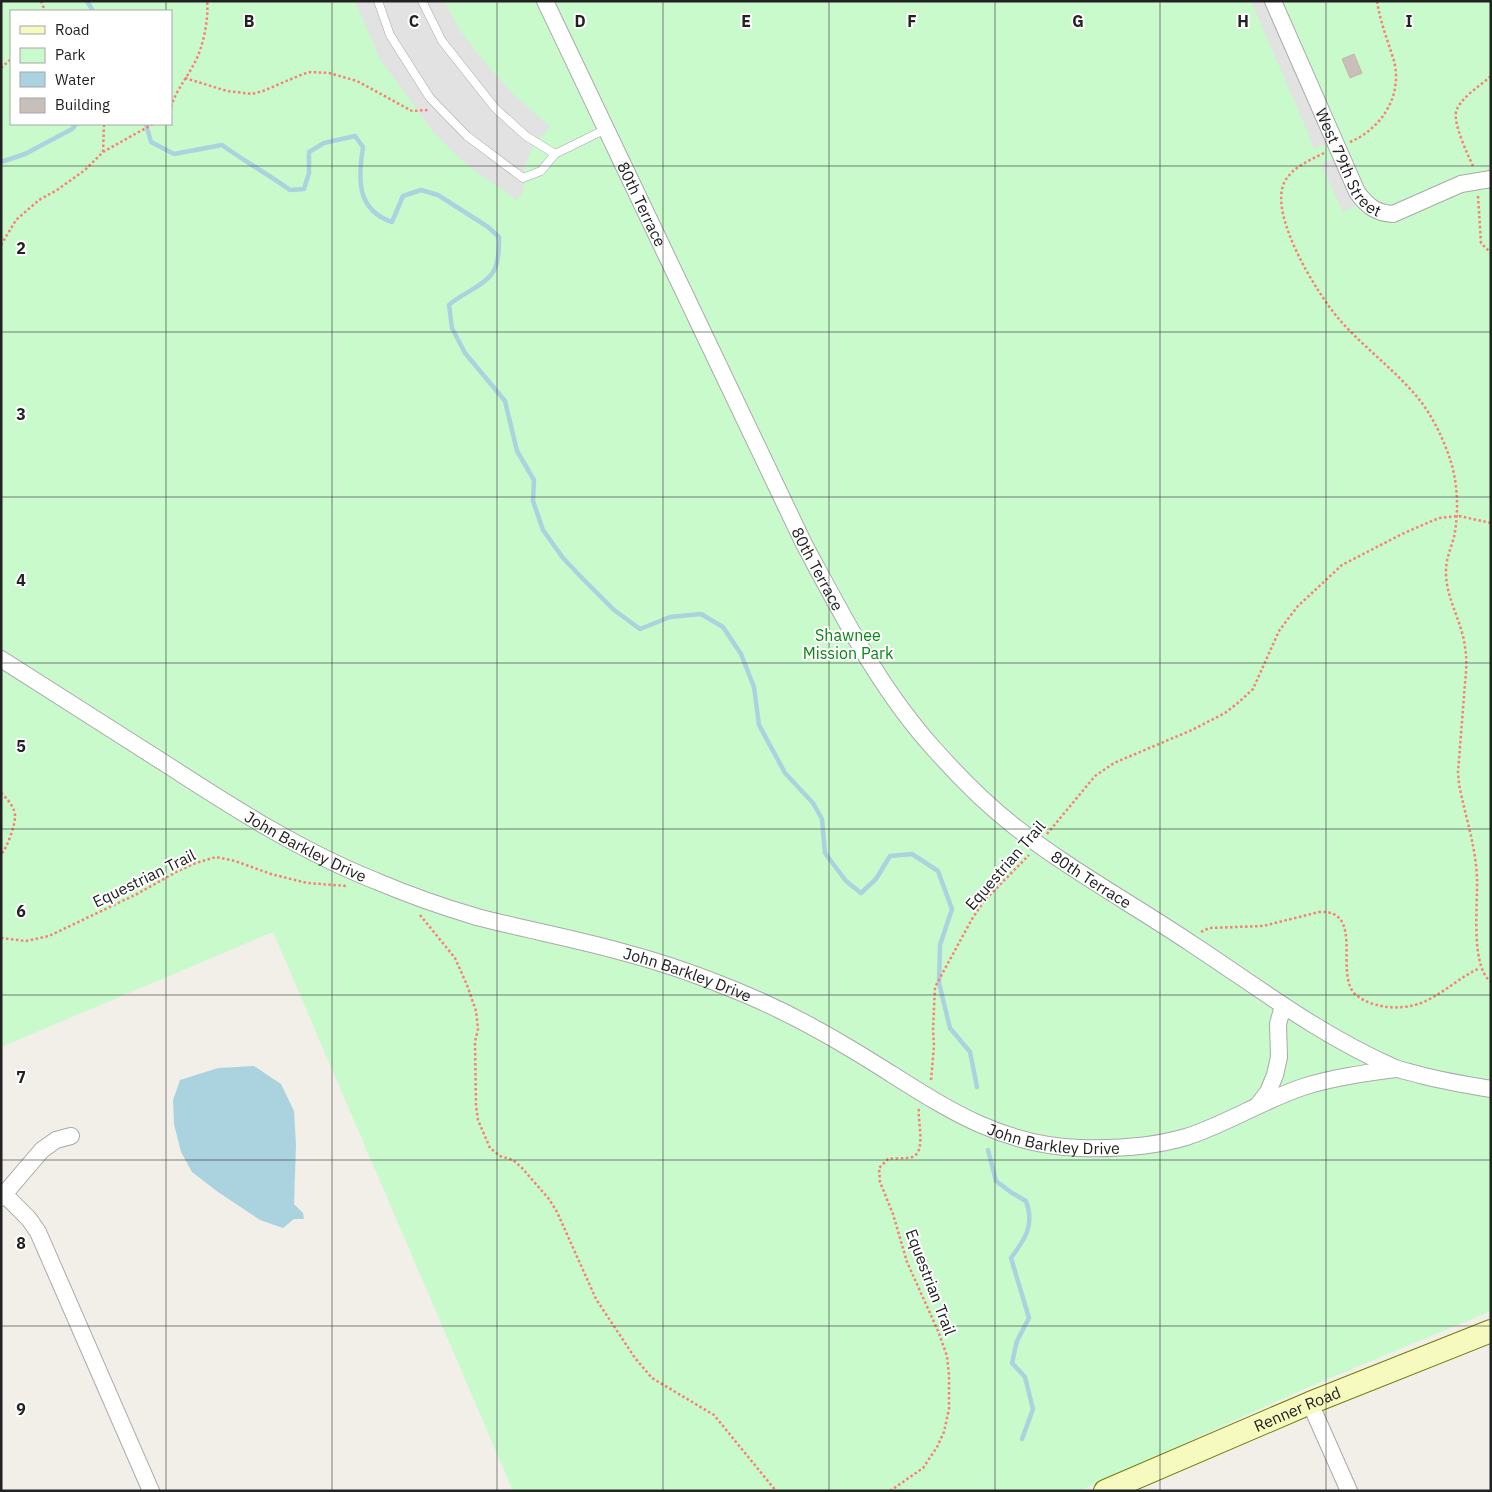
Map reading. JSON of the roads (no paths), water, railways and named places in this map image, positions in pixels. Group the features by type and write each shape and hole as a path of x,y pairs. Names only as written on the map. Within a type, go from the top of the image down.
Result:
{"main road":[{"name":"Renner Road","path":"1105,1491 1310,1403 1491,1331"}],"street":[{"name":"80th Terrace","path":"546,1 804,544 862,650 903,711 934,749 978,795 1014,826 1100,886 1191,943 1333,1038 1396,1068"},
{"name":"West 79th Street","path":"1273,1 1358,192 1364,202 1372,209 1393,214 1461,184 1491,179"},
{"name":"John Barkley Drive","path":"1,659 274,832 315,853 373,880 442,906 478,917 629,954 698,976 751,997 800,1020 850,1048 964,1118 996,1132 1032,1142 1076,1148 1155,1144 1187,1136 1286,1093 1310,1085 1396,1068"},
{"path":"1256,1107 1268,1092 1275,1075 1279,1049 1278,1024 1283,1006"},
{"path":"1396,1068 1456,1084 1491,1089"},
{"path":"71,1136 56,1140 42,1150 3,1196 29,1219 38,1232 151,1491"},
{"path":"1310,1403 1349,1491"}],"lane":[{"path":"378,1 390,35 430,98 467,136 523,178 541,171 555,154 606,129"},
{"path":"422,1 442,41 495,108 526,136 555,154"}],"water":[{"path":"254,1066 281,1084 294,1111 296,1145 294,1204 303,1213 304,1219 294,1219 283,1228 260,1220 192,1172 181,1152 174,1124 173,1100 180,1080 218,1068"}],"waterway":[{"path":"87,1 92,10"},
{"path":"1,162 25,154 72,129 75,125"},
{"path":"146,125 151,142 174,154 222,145 290,190 304,189 309,173 309,152 324,143 355,136 363,147 360,170 362,192 372,210 380,217 392,222 403,196 421,190 438,195 488,227 499,237 499,251 494,271 487,280 449,305 452,328 465,353 505,401 517,451 534,480 533,501 543,530 563,558 583,579 614,610 640,629 670,617 701,614 723,627 741,654 754,687 759,725 785,773 813,803 822,819 825,853 846,881 861,893 876,879 890,856 912,854 938,871 952,909 940,945 939,983 950,1028 970,1052 977,1087"},
{"path":"988,1150 996,1181 1026,1201 1029,1210 1027,1231 1011,1258 1029,1318 1017,1341 1012,1363 1025,1377 1033,1409 1022,1439"}],"park label":[{"name":"Shawnee Mission Park","path":"848,644"}]}
